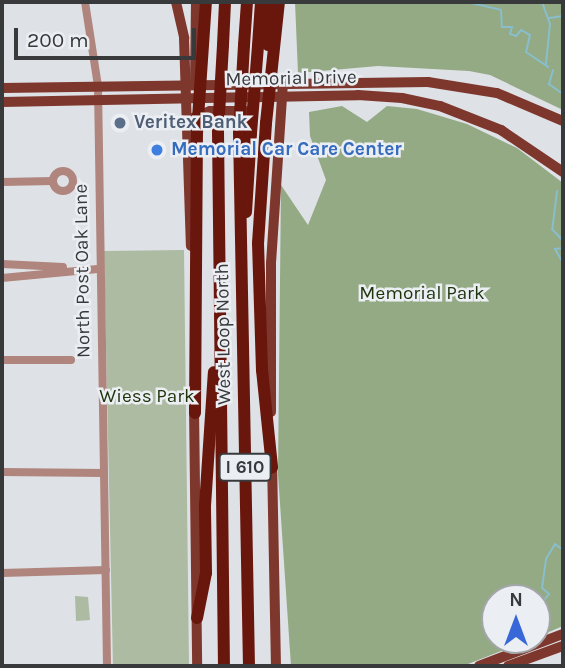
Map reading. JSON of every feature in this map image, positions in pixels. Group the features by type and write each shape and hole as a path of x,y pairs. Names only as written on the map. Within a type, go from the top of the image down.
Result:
{"highway":[{"path":"195,413 191,132 206,2"},
{"name":"West Loop North","path":"224,666 218,132 225,2"},
{"path":"245,132 244,45 247,2"},
{"path":"261,2 266,127"},
{"path":"245,132 270,2"},
{"path":"272,467 262,370 258,243 279,2"},
{"name":"West Loop North","path":"245,132 242,269 249,666"},
{"path":"197,618 206,573 209,398 219,340"}],"main road":[{"path":"176,2 183,27 190,85"},
{"path":"191,132 190,85 196,2"},
{"name":"Memorial Drive","path":"2,88 283,83 460,85 522,102 563,121"},
{"path":"276,666 271,262 283,83"},
{"path":"28,102 97,86"},
{"name":"Memorial Drive","path":"2,103 371,95 440,106 501,130 563,172"},
{"path":"191,132 200,113 258,111 272,119 279,137"},
{"path":"195,413 197,666"},
{"path":"479,666 520,654"},
{"path":"508,666 528,654"}],"street":[{"name":"North Post Oak Lane","path":"86,2 97,86 98,269 107,666"},
{"path":"2,181 53,181"},
{"path":"2,264 98,269"},
{"path":"2,278 98,269"},
{"path":"2,360 71,359"},
{"path":"2,472 103,473"},
{"path":"2,573 106,570"}],"green space":[{"path":"295,2 563,2 563,110 490,75 469,71 378,66 298,73"},
{"name":"Memorial Park","path":"342,106 367,122 387,106 417,109 467,124 517,148 563,183 563,626 551,631 551,584 481,584 481,654 493,654 463,666 291,666 278,474 281,185 308,225 326,180 310,136 309,112"},
{"name":"Wiess Park","path":"184,250 189,666 113,666 104,251"},
{"path":"75,596 88,597 90,620 76,621"}],"waterway":[{"path":"467,2 501,10 502,27 512,27 510,34 516,36 521,30 530,35 526,52 548,67"},
{"path":"542,2 550,24 546,64"},
{"path":"549,18 563,16"},
{"path":"553,70 549,84 563,94"},
{"path":"557,191 552,229 563,241"},
{"path":"563,248 555,249 563,263"},
{"path":"543,584 546,559 555,544 563,550"}],"place":[{"name":"Veritex Bank","path":"120,123"},
{"name":"Memorial Car Care Center","path":"157,150"}]}
